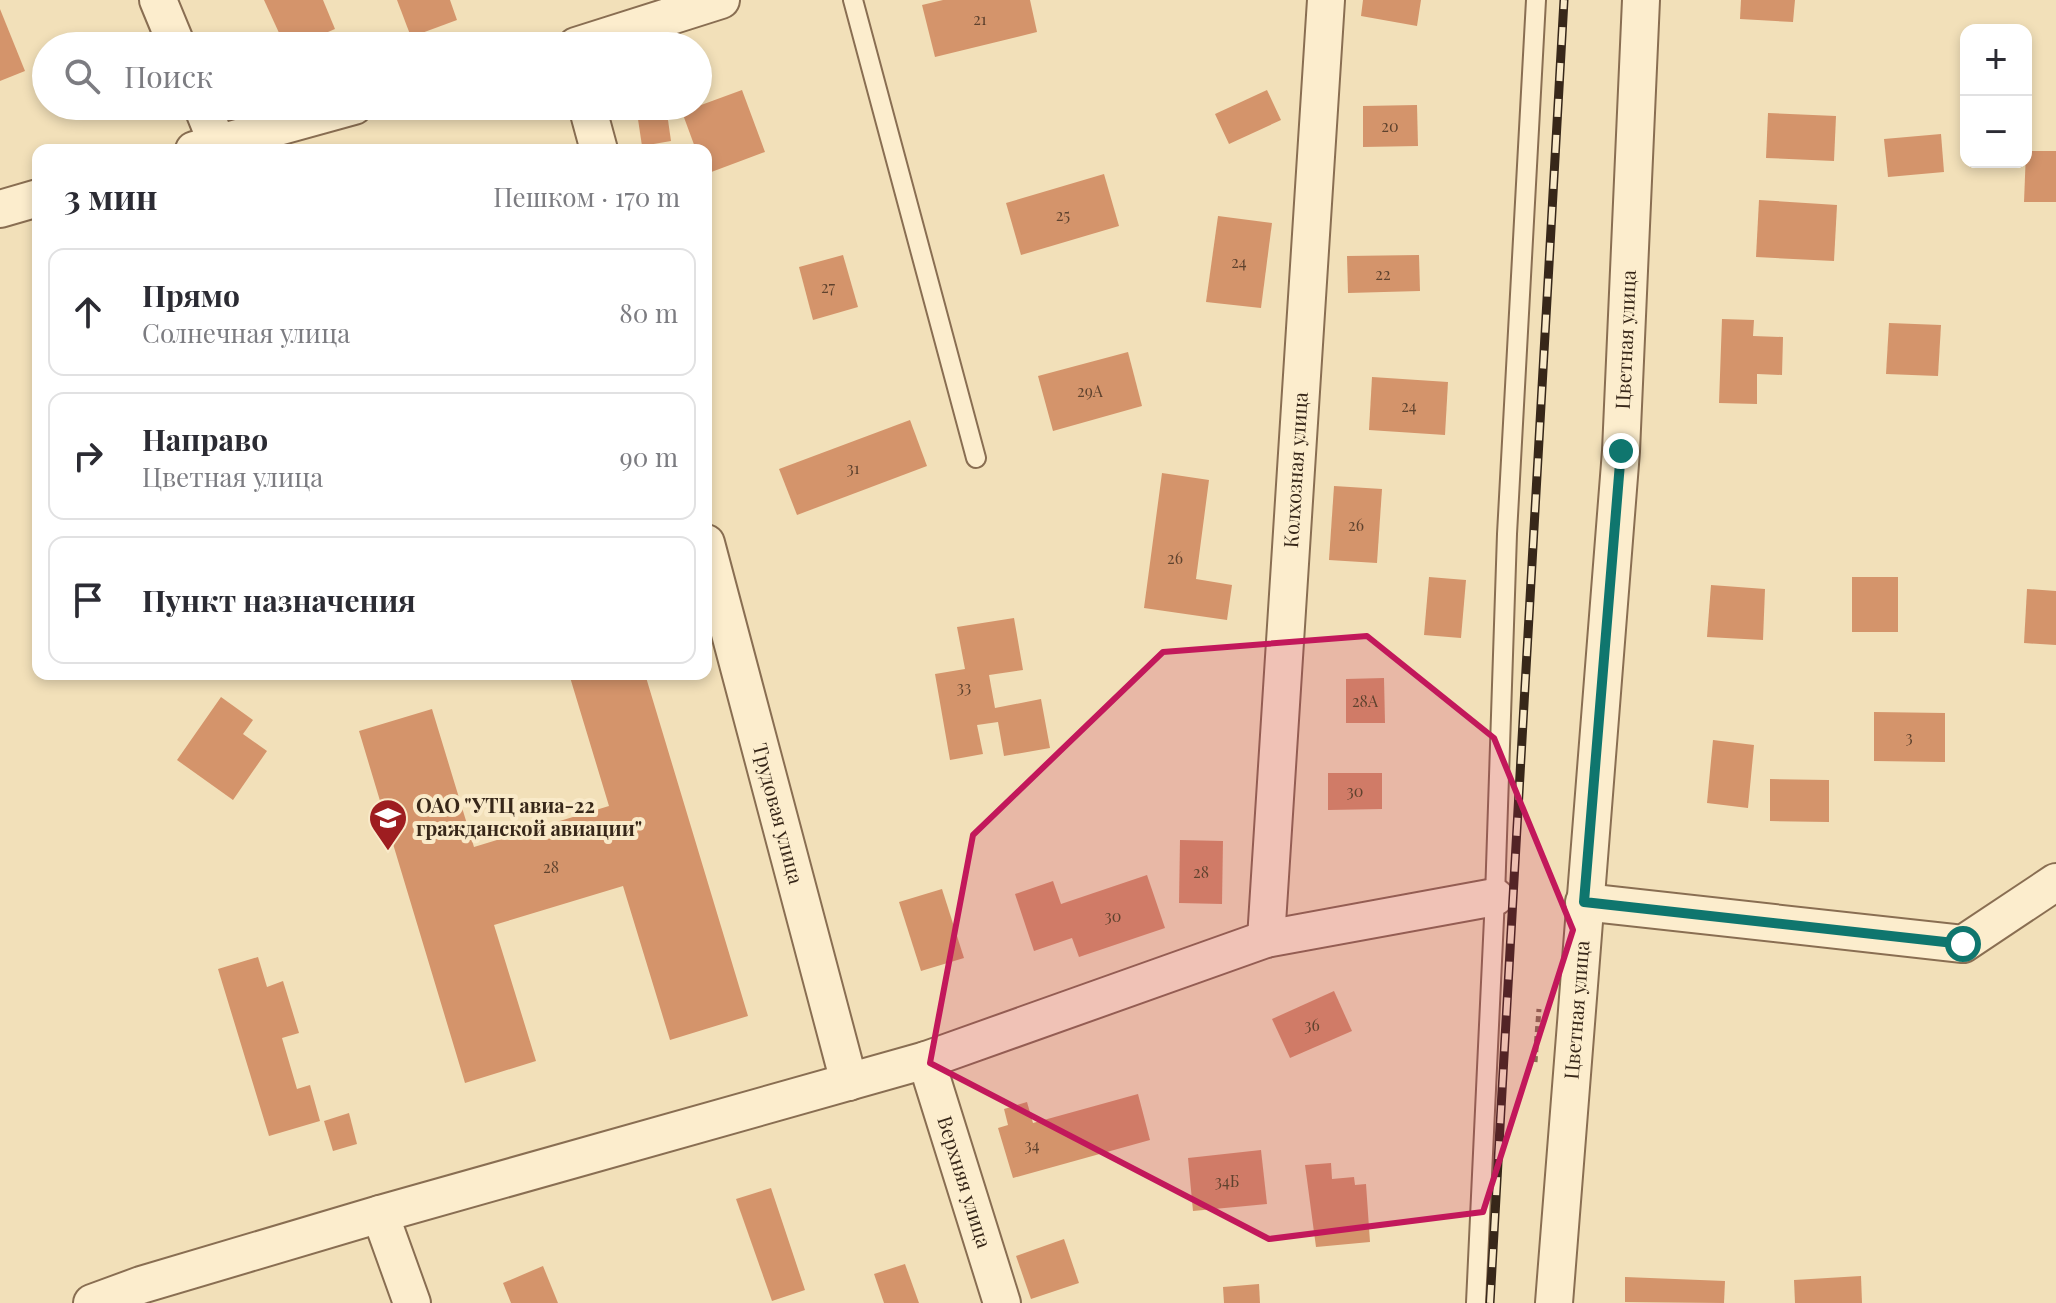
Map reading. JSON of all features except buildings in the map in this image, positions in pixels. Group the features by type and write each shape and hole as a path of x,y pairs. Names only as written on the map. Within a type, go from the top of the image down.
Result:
{"street":[{"path":"158,0 171,32"},
{"path":"620,32 721,0"},
{"name":"Колхозная улица","path":"1266,939 1326,0"},
{"name":"Цветная улица","path":"1554,1303 1621,451 1641,0"},
{"path":"203,120 206,144"},
{"path":"213,144 302,120"},
{"path":"591,120 597,144"},
{"path":"0,209 32,200"},
{"name":"Трудовая улица","path":"712,566 849,1082"},
{"path":"1584,902 1963,944 2056,882"},
{"path":"92,1303 141,1285 380,1214 926,1060 1266,939 1495,897"},
{"name":"Верхняя улица","path":"926,1060 1002,1303"},
{"path":"380,1214 412,1303"}],"lane":[{"path":"853,0 976,458"},
{"path":"1476,1303 1495,897 1507,534 1536,0"}],"highlighted area":[{"path":"1367,636 1494,738 1573,930 1483,1212 1269,1239 930,1063 973,835 1163,652"}],"railway":[{"path":"1490,1303 1564,0"}],"place":[{"name":"ОАО \"УТЦ авиа-22 гражданской авиации\"","path":"388,852"}],"route":[{"path":"1621,451 1584,902 1963,944"}]}
